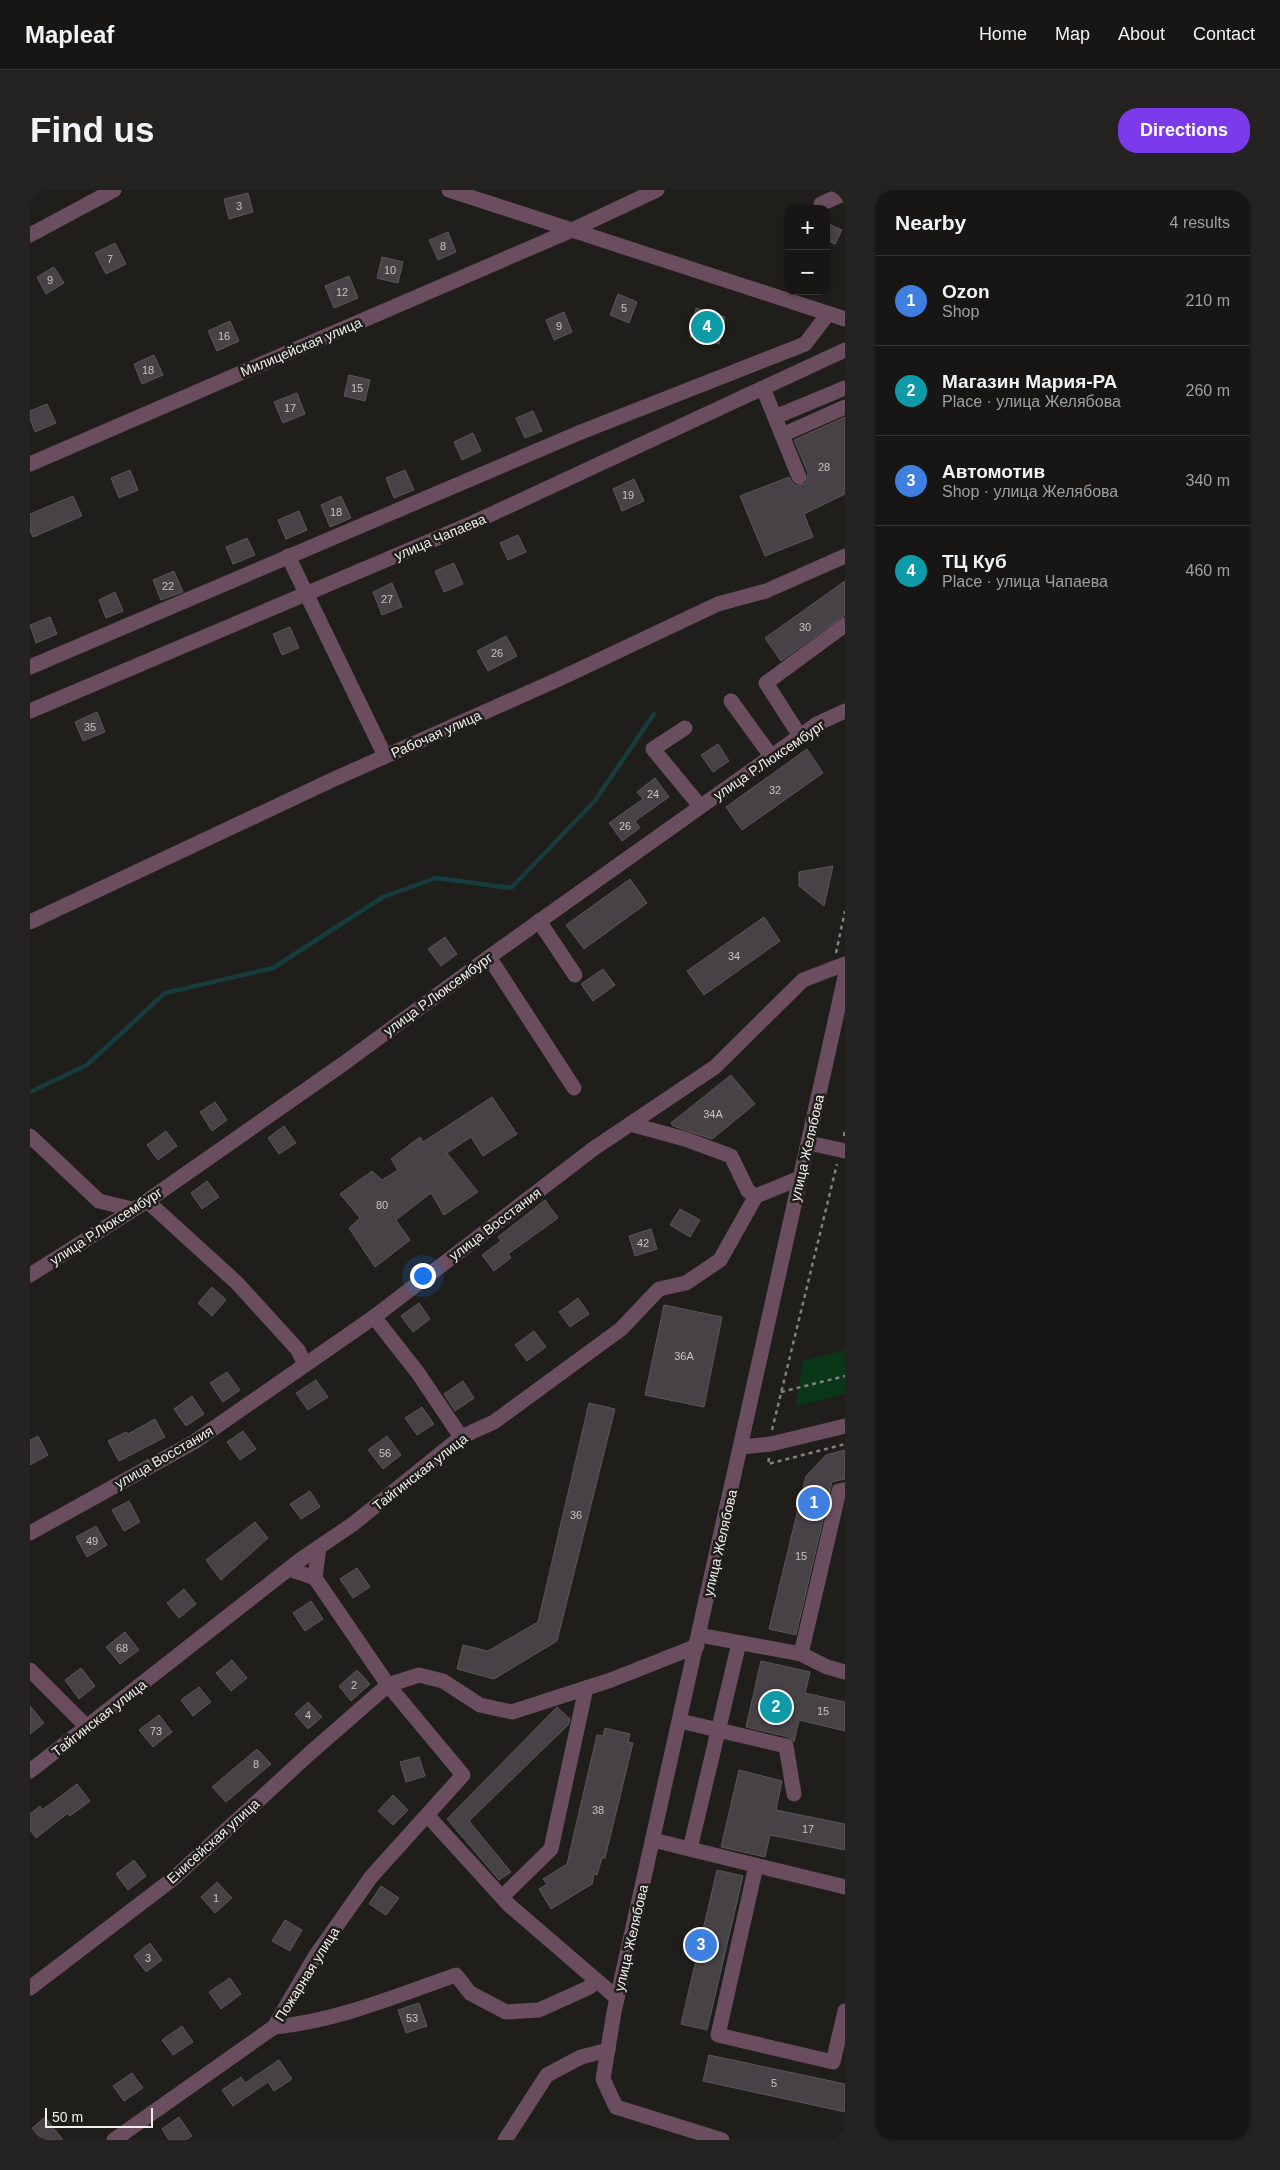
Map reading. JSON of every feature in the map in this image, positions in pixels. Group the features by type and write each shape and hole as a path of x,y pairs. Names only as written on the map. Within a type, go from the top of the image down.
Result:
{"street":[{"path":"30,235 114,190"},
{"path":"448,190 790,296 828,314 845,319"},
{"name":"Милицейская улица","path":"30,464 572,230 657,190"},
{"path":"822,205 845,193"},
{"path":"30,668 581,432 805,344 828,314"},
{"name":"улица Чапаева","path":"30,711 468,525 845,350"},
{"path":"763,388 799,477"},
{"path":"775,418 845,388"},
{"path":"782,434 845,408"},
{"path":"288,556 385,756"},
{"name":"Рабочая улица","path":"30,922 385,756 559,679 718,604 766,591 845,556"},
{"path":"800,736 766,683 845,625"},
{"path":"731,701 771,756"},
{"name":"улица Р.Люксембург","path":"30,1275 147,1201 343,1064 539,921 771,756 817,724 845,711"},
{"path":"684,728 653,749 700,806"},
{"path":"539,921 575,975"},
{"path":"489,957 574,1088"},
{"name":"улица Восстания","path":"30,1533 194,1442 305,1366 374,1317 594,1149 715,1067 803,980 841,970"},
{"name":"улица Желябова","path":"720,2140 616,2108 603,2079 617,1998 808,1143 841,970"},
{"path":"630,1124 685,1139 730,1156 748,1191 756,1196 800,1178"},
{"path":"30,1136 99,1201 132,1209"},
{"path":"808,1143 843,1150"},
{"name":"Тайгинская улица","path":"30,1771 289,1569 353,1524 461,1437 494,1422 621,1329 659,1289 686,1283 720,1260 756,1196"},
{"path":"147,1201 237,1283 298,1350 305,1366"},
{"path":"374,1317 418,1373 461,1437"},
{"path":"741,1447 771,1444 845,1426"},
{"path":"801,1654 839,1491 845,1490"},
{"path":"315,1578 319,1547"},
{"path":"289,1569 315,1578 388,1685 419,1675 443,1681 480,1704 512,1712 586,1688 698,1640 739,1643 801,1654 827,1668 845,1672"},
{"path":"690,1849 739,1643"},
{"path":"30,1670 87,1727"},
{"name":"Пожарная улица","path":"114,2140 274,2027 316,1955 371,1877 463,1775 388,1685"},
{"name":"Енисейская улица","path":"30,1988 174,1878 309,1754 388,1685"},
{"path":"502,1897 550,1848 586,1688"},
{"path":"680,1721 786,1746 794,1794"},
{"path":"428,1816 502,1897 617,1998"},
{"path":"653,1840 845,1887"},
{"path":"756,1866 718,2035 833,2062 845,2011"},
{"path":"274,2027 302,2024 350,2013 456,1975 470,1993 506,2012 539,2010 590,1987 594,1979"},
{"path":"505,2140 547,2075 581,2057 608,2050"}],"path":[{"path":"841,970 845,911"},
{"path":"845,1130 843,1150 773,1426 768,1464 845,1444"},
{"path":"782,1392 845,1376"}],"green space":[{"path":"845,1350 845,1394 796,1406 803,1361"}],"building":[{"path":"248,193 253,212 229,219 224,199"},
{"path":"830,225 842,230 835,244 830,242"},
{"path":"448,232 456,252 438,260 429,240"},
{"path":"115,243 126,264 106,274 95,253"},
{"path":"382,257 403,262 398,283 377,278"},
{"path":"54,267 64,283 46,294 37,277"},
{"path":"349,276 358,298 334,308 325,286"},
{"path":"618,294 637,302 629,323 610,315"},
{"path":"696,308 725,317 719,344 690,337"},
{"path":"564,312 572,332 554,340 546,320"},
{"path":"230,321 239,341 217,351 208,331"},
{"path":"154,355 163,375 142,384 134,364"},
{"path":"349,375 370,380 365,401 344,396"},
{"path":"297,393 305,414 283,423 274,402"},
{"path":"47,404 56,423 35,432 30,419 30,411"},
{"path":"533,411 542,431 525,438 516,418"},
{"path":"845,417 845,494 804,514 813,537 765,556 740,496 789,477 793,484 797,486 806,483 808,473 794,440"},
{"path":"473,433 481,451 462,460 454,442"},
{"path":"130,470 138,490 119,498 111,478"},
{"path":"405,470 414,490 394,498 386,478"},
{"path":"634,479 644,501 622,511 613,489"},
{"path":"73,496 82,516 33,537 30,530 30,514"},
{"path":"341,496 351,518 330,527 321,505"},
{"path":"299,511 307,530 286,539 278,520"},
{"path":"518,535 526,552 508,560 500,543"},
{"path":"247,538 255,555 233,564 226,547"},
{"path":"454,563 463,584 444,592 435,571"},
{"path":"174,571 183,592 161,600 153,580"},
{"path":"845,581 845,615 781,661 765,638"},
{"path":"392,583 402,607 382,615 373,592"},
{"path":"115,592 123,611 106,618 99,600"},
{"path":"50,617 57,634 36,643 30,625"},
{"path":"290,627 299,648 282,655 273,634"},
{"path":"506,636 517,656 488,671 477,651"},
{"path":"97,712 105,732 83,741 75,722"},
{"path":"718,744 729,761 713,772 701,755"},
{"path":"807,749 823,773 742,830 726,807"},
{"path":"655,778 669,797 635,821 640,828 622,841 609,823 643,799 637,792"},
{"path":"833,866 824,906 799,886 799,872"},
{"path":"630,879 647,903 584,949 566,925"},
{"path":"764,917 780,941 704,995 687,971"},
{"path":"445,937 457,954 441,966 428,949"},
{"path":"603,969 615,985 593,1001 581,984"},
{"path":"731,1075 755,1104 712,1139 673,1126 671,1123"},
{"path":"492,1097 517,1134 483,1156 471,1137 447,1153 478,1192 444,1215 431,1193 396,1220 410,1240 375,1267 349,1228 360,1218 340,1194 372,1171 382,1180 398,1170 391,1159 420,1137 423,1142"},
{"path":"215,1102 227,1120 212,1131 200,1112"},
{"path":"284,1126 296,1143 279,1154 268,1138"},
{"path":"166,1131 177,1146 158,1160 147,1145"},
{"path":"207,1181 219,1197 202,1209 191,1193"},
{"path":"545,1200 558,1218 508,1254 511,1258 494,1271 482,1255 501,1241 498,1237"},
{"path":"680,1209 700,1220 690,1237 670,1225"},
{"path":"651,1229 657,1249 635,1256 629,1236"},
{"path":"212,1287 226,1300 212,1316 198,1303"},
{"path":"578,1298 589,1314 570,1327 559,1312"},
{"path":"419,1303 430,1319 413,1332 401,1316"},
{"path":"664,1305 722,1317 704,1407 645,1395"},
{"path":"534,1331 546,1347 527,1361 515,1345"},
{"path":"227,1372 240,1390 223,1402 210,1383"},
{"path":"316,1380 328,1397 308,1410 296,1393"},
{"path":"463,1381 474,1398 455,1411 444,1394"},
{"path":"192,1396 204,1414 186,1426 174,1409"},
{"path":"589,1403 615,1409 557,1641 494,1679 457,1669 463,1645 488,1651 538,1622"},
{"path":"422,1407 434,1424 417,1435 405,1418"},
{"path":"155,1419 165,1437 119,1461 108,1441 126,1432 128,1434"},
{"path":"243,1431 256,1449 240,1460 227,1442"},
{"path":"38,1436 48,1455 30,1465 30,1440"},
{"path":"387,1436 401,1455 383,1469 368,1450"},
{"path":"845,1450 845,1479 832,1482 796,1635 769,1629 806,1476 826,1455"},
{"path":"310,1491 320,1507 301,1519 290,1504"},
{"path":"129,1501 140,1522 124,1531 112,1510"},
{"path":"255,1522 268,1538 221,1580 206,1560"},
{"path":"96,1526 107,1545 87,1557 76,1537"},
{"path":"357,1568 370,1587 353,1598 340,1579"},
{"path":"184,1589 196,1604 179,1618 167,1603"},
{"path":"311,1601 323,1619 305,1631 293,1613"},
{"path":"125,1632 139,1650 120,1664 106,1647"},
{"path":"232,1660 247,1678 231,1691 216,1673"},
{"path":"761,1661 810,1672 805,1693 845,1702 845,1731 799,1720 794,1742 788,1737 746,1727"},
{"path":"81,1668 95,1686 79,1699 65,1680"},
{"path":"357,1670 370,1684 351,1701 339,1686"},
{"path":"199,1687 211,1702 193,1716 181,1700"},
{"path":"308,1702 322,1717 308,1729 295,1714"},
{"path":"30,1706 44,1723 30,1734"},
{"path":"557,1707 570,1719 568,1725 469,1821 511,1872 499,1880 447,1819"},
{"path":"159,1715 172,1732 153,1747 139,1730"},
{"path":"605,1728 630,1734 628,1742 633,1743 605,1858 602,1858 597,1875 594,1874 592,1884 551,1909 539,1889 547,1884 543,1879 567,1864 597,1735 603,1736"},
{"path":"257,1749 271,1764 226,1802 212,1787"},
{"path":"419,1757 425,1776 406,1782 400,1762"},
{"path":"739,1770 782,1781 776,1810 845,1824 845,1850 770,1835 765,1857 721,1847"},
{"path":"77,1784 90,1801 70,1816 68,1813 36,1838 30,1830 30,1814 40,1806 42,1810"},
{"path":"393,1795 408,1810 393,1825 378,1811"},
{"path":"134,1860 146,1876 128,1890 116,1874"},
{"path":"717,1870 743,1876 707,2030 681,2024"},
{"path":"217,1882 232,1898 215,1913 201,1897"},
{"path":"381,1886 399,1898 386,1915 369,1904"},
{"path":"285,1920 302,1930 290,1951 272,1941"},
{"path":"150,1943 162,1960 146,1972 134,1956"},
{"path":"230,1978 241,1994 221,2009 209,1992"},
{"path":"419,2003 427,2026 406,2033 398,2010"},
{"path":"182,2026 193,2042 173,2055 162,2040"},
{"path":"709,2055 845,2084 845,2112 703,2081"},
{"path":"279,2060 292,2079 274,2091 268,2082 233,2106 222,2090 241,2077 245,2083"},
{"path":"132,2073 143,2088 124,2101 113,2086"},
{"path":"45,2117 63,2140 38,2140 30,2130"},
{"path":"179,2117 192,2136 186,2140 169,2140 162,2129"}],"waterway":[{"path":"30,1092 87,1065 165,993 273,968 383,897 436,878 511,888 594,802 654,714"}],"place":[{"name":"ТЦ Куб","path":"707,327"},
{"name":"Ozon","path":"814,1503"},
{"name":"Магазин Мария-РА","path":"776,1707"},
{"name":"Автомотив","path":"701,1945"}]}
